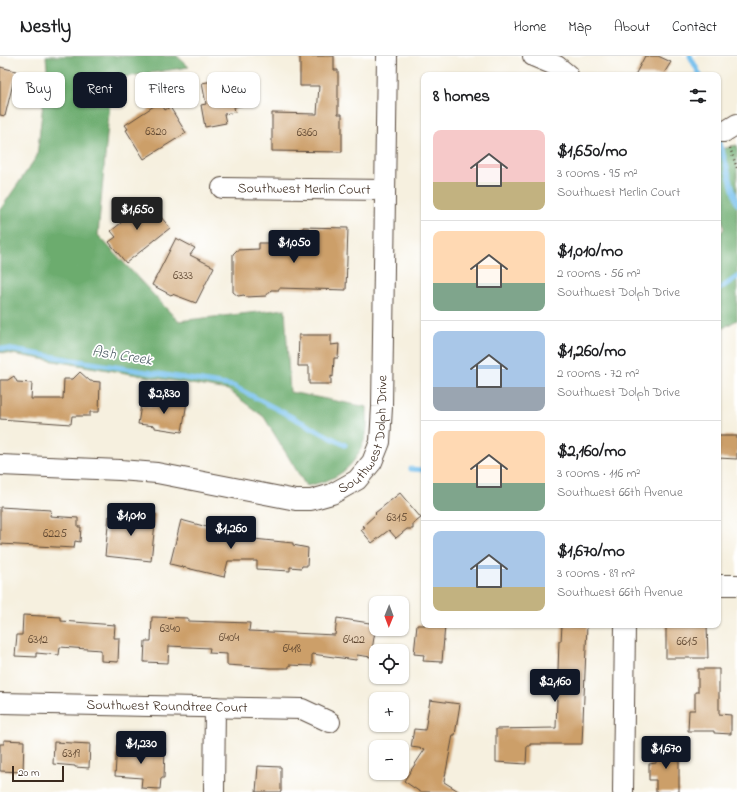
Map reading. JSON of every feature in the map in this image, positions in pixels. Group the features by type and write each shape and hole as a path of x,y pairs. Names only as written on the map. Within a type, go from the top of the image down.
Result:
{"street":[{"name":"Southwest Dolph Drive","path":"0,465 157,473 296,500 311,500 332,494 357,480 372,462 380,442 382,407 387,56"},
{"path":"533,56 556,66 564,72"},
{"path":"721,132 724,132 737,124"},
{"name":"Southwest Merlin Court","path":"222,188 385,190"},
{"path":"721,585 737,585"},
{"path":"623,792 625,628"},
{"name":"Southwest Roundtree Court","path":"0,703 302,709 330,722"},
{"path":"214,792 215,707"}],"green space":[{"path":"46,56 177,56 189,67 157,72 135,72 135,75 127,77 127,72 73,72 73,108 109,108 98,235 178,321 285,309 290,392 367,407 366,435 357,456 344,471 327,480 306,486 264,417 228,390 0,352 0,210 37,156 42,108 65,108 65,72 47,72"},
{"path":"737,145 737,320 721,329 721,232 724,229 721,209 721,149"}],"building":[{"path":"300,56 334,56 334,70 338,70 338,114 342,114 342,152 272,151 272,113 317,114 319,86 300,86"},
{"path":"645,56 658,56 671,62 665,72 637,72"},
{"path":"0,67 16,71 12,72 12,87 5,116 0,115"},
{"path":"207,82 207,108 234,108 235,112 224,114 226,123 205,127 201,105 206,104 202,83"},
{"path":"151,108 164,108 165,110 171,108 186,133 144,159 126,130 128,129 125,125"},
{"path":"138,202 144,210 147,208 152,214 156,211 170,228 126,263 109,242 116,237 111,231 121,223 117,218"},
{"path":"303,227 348,228 346,290 279,288 279,290 271,290 266,296 246,297 244,295 238,296 233,292 233,254 237,250 259,249 259,243 303,243"},
{"path":"176,238 195,248 190,255 214,267 196,303 172,294 171,295 152,285"},
{"path":"299,335 331,335 331,345 339,344 338,358 334,358 331,384 309,384 309,366 298,366"},
{"path":"80,372 90,381 100,382 99,412 90,412 90,416 72,416 71,424 0,419 0,380 8,380 14,376 17,382 32,383 31,399 63,399 64,379 73,379"},
{"path":"160,397 187,402 182,432 138,424 141,405 158,407"},
{"path":"721,436 737,436 737,459 721,458"},
{"path":"400,493 421,518 413,524 413,529 407,529 396,538 389,530 372,543 361,530 365,527 363,526 376,514 375,513"},
{"path":"0,507 51,510 50,516 78,518 78,527 81,527 80,542 75,541 74,548 0,544"},
{"path":"132,512 156,514 151,561 105,556 109,516 132,519"},
{"path":"214,518 238,524 234,537 293,543 293,545 308,548 307,566 302,566 301,568 290,567 290,571 257,569 257,561 228,561 224,577 170,564 181,520 211,528"},
{"path":"23,615 61,617 61,621 115,625 114,638 119,638 118,662 101,661 101,650 60,647 59,655 36,653 36,657 15,656 17,635 22,635"},
{"path":"152,617 188,618 188,621 250,623 249,631 335,635 337,618 369,623 369,636 374,636 373,644 369,644 369,657 357,655 356,660 312,654 312,666 289,665 289,668 227,665 227,654 209,653 210,648 169,646 168,663 144,662 145,641 151,641"},
{"path":"417,625 421,625 421,628 445,628 442,662 423,661 424,655 414,654"},
{"path":"562,628 587,628 582,744 530,744 530,746 527,746 526,764 496,762 496,729 556,728 559,641 561,641"},
{"path":"666,628 707,628 708,658 666,658"},
{"path":"698,669 719,669 719,714 731,715 731,734 714,733 714,731 688,731 689,710 695,710 695,692 698,692"},
{"path":"430,700 460,704 455,735 453,735 444,782 460,792 420,792 404,781 409,780 409,773 425,749 411,747 414,729 425,730"},
{"path":"4,740 24,741 23,772 0,771 0,744 4,744"},
{"path":"54,742 90,744 89,768 53,764"},
{"path":"117,745 165,748 164,778 161,778 160,789 141,788 142,778 115,776"},
{"path":"656,748 679,748 679,792 656,792 656,780 649,780 649,764 656,763"},
{"path":"258,766 281,767 281,792 256,792"}],"waterway":[{"path":"690,56 698,72"},
{"path":"721,147 737,204"},
{"name":"Ash Creek","path":"721,288 737,277"},
{"name":"Ash Creek","path":"0,348 233,386 345,445"},
{"name":"Ash Creek","path":"411,469 421,470"}]}
